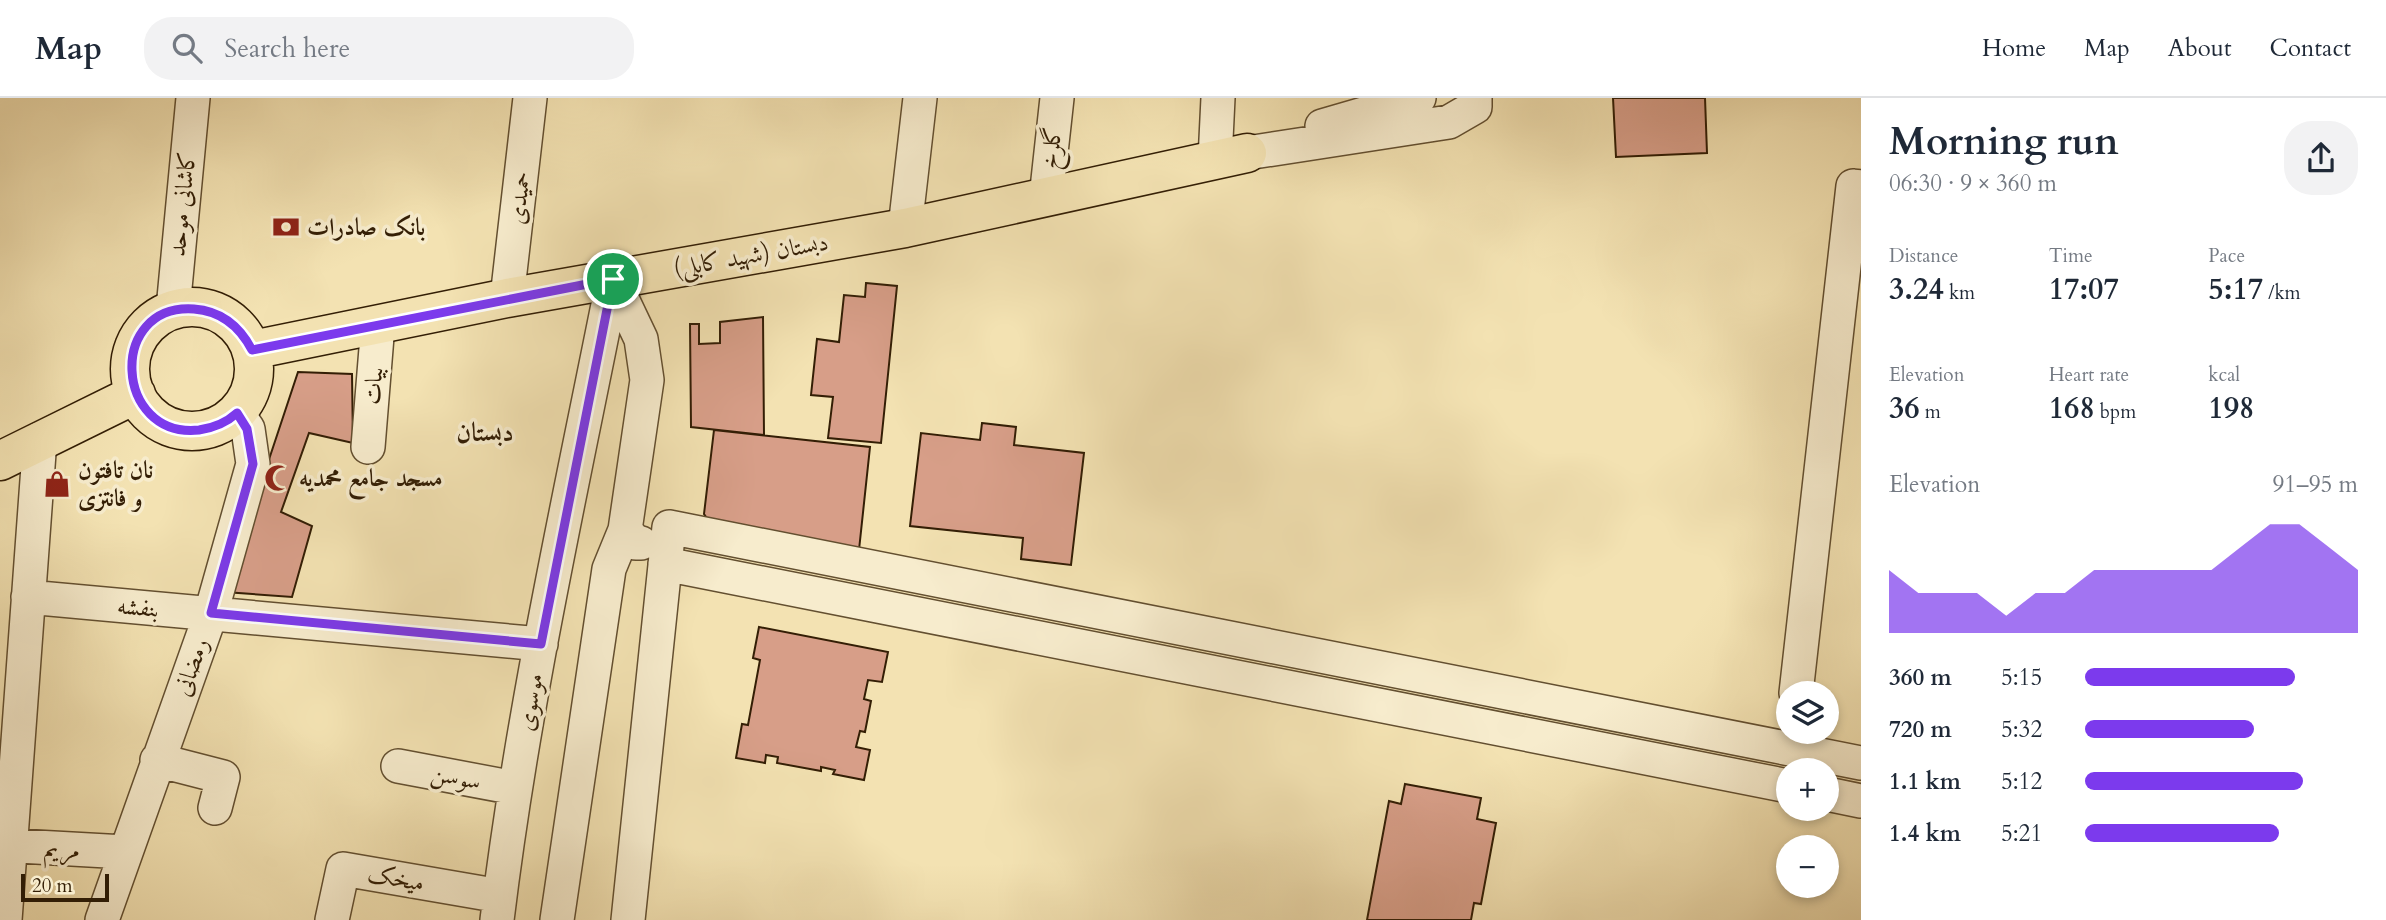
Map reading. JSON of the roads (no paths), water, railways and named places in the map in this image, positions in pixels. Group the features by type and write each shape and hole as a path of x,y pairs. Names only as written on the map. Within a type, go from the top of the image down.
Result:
{"main road":[{"name":"دبستان (شهید کابلی)","path":"252,350 508,298 905,228 1231,156"},
{"path":"173,309 202,309 223,317 239,330 252,350 254,372 251,388 237,413 212,428 177,429 156,419 136,394 131,372 137,341 148,324 173,309"},
{"path":"0,461 136,394"}],"street":[{"name":"کاشانی موحد","path":"173,309 194,98"},
{"name":"حمیدی","path":"508,298 530,98"},
{"path":"905,228 920,98"},
{"name":"گلرخ","path":"1046,198 1057,98"},
{"path":"1218,98 1231,156"},
{"path":"1231,156 1353,115 1419,98"},
{"path":"1231,156 1449,122 1475,107 1475,98"},
{"path":"1797,681 1853,186 1861,187"},
{"path":"557,920 609,569 625,530 647,380 642,339 613,279"},
{"name":"موسوی","path":"499,908 515,788 541,644 613,279"},
{"name":"بیات","path":"368,447 377,324"},
{"name":"رمضانی","path":"102,920 211,613 253,464 247,429 237,413"},
{"path":"5,920 5,846 40,439"},
{"path":"625,530 636,543 938,580 1458,682 1776,737"},
{"path":"667,545 934,617 1776,784"},
{"path":"628,920 667,545"},
{"path":"934,617 938,580"},
{"name":"بنفشه","path":"28,597 541,644"},
{"path":"1448,719 1458,682"},
{"path":"1803,744 1861,763"},
{"path":"157,760 223,777 215,808"},
{"name":"سوسن","path":"397,766 515,788"},
{"path":"1839,796 1861,801"},
{"name":"مریم","path":"5,846 125,852"},
{"name":"میخک","path":"332,920 343,869 499,908"}],"place":[{"name":"بانک صادرات","path":"286,227"},
{"name":"مسجد جامع محمدیه","path":"278,478"},
{"name":"نان تافتون و فانتزی","path":"57,484"}],"district":[{"name":"دبستان","path":"485,432"}]}
